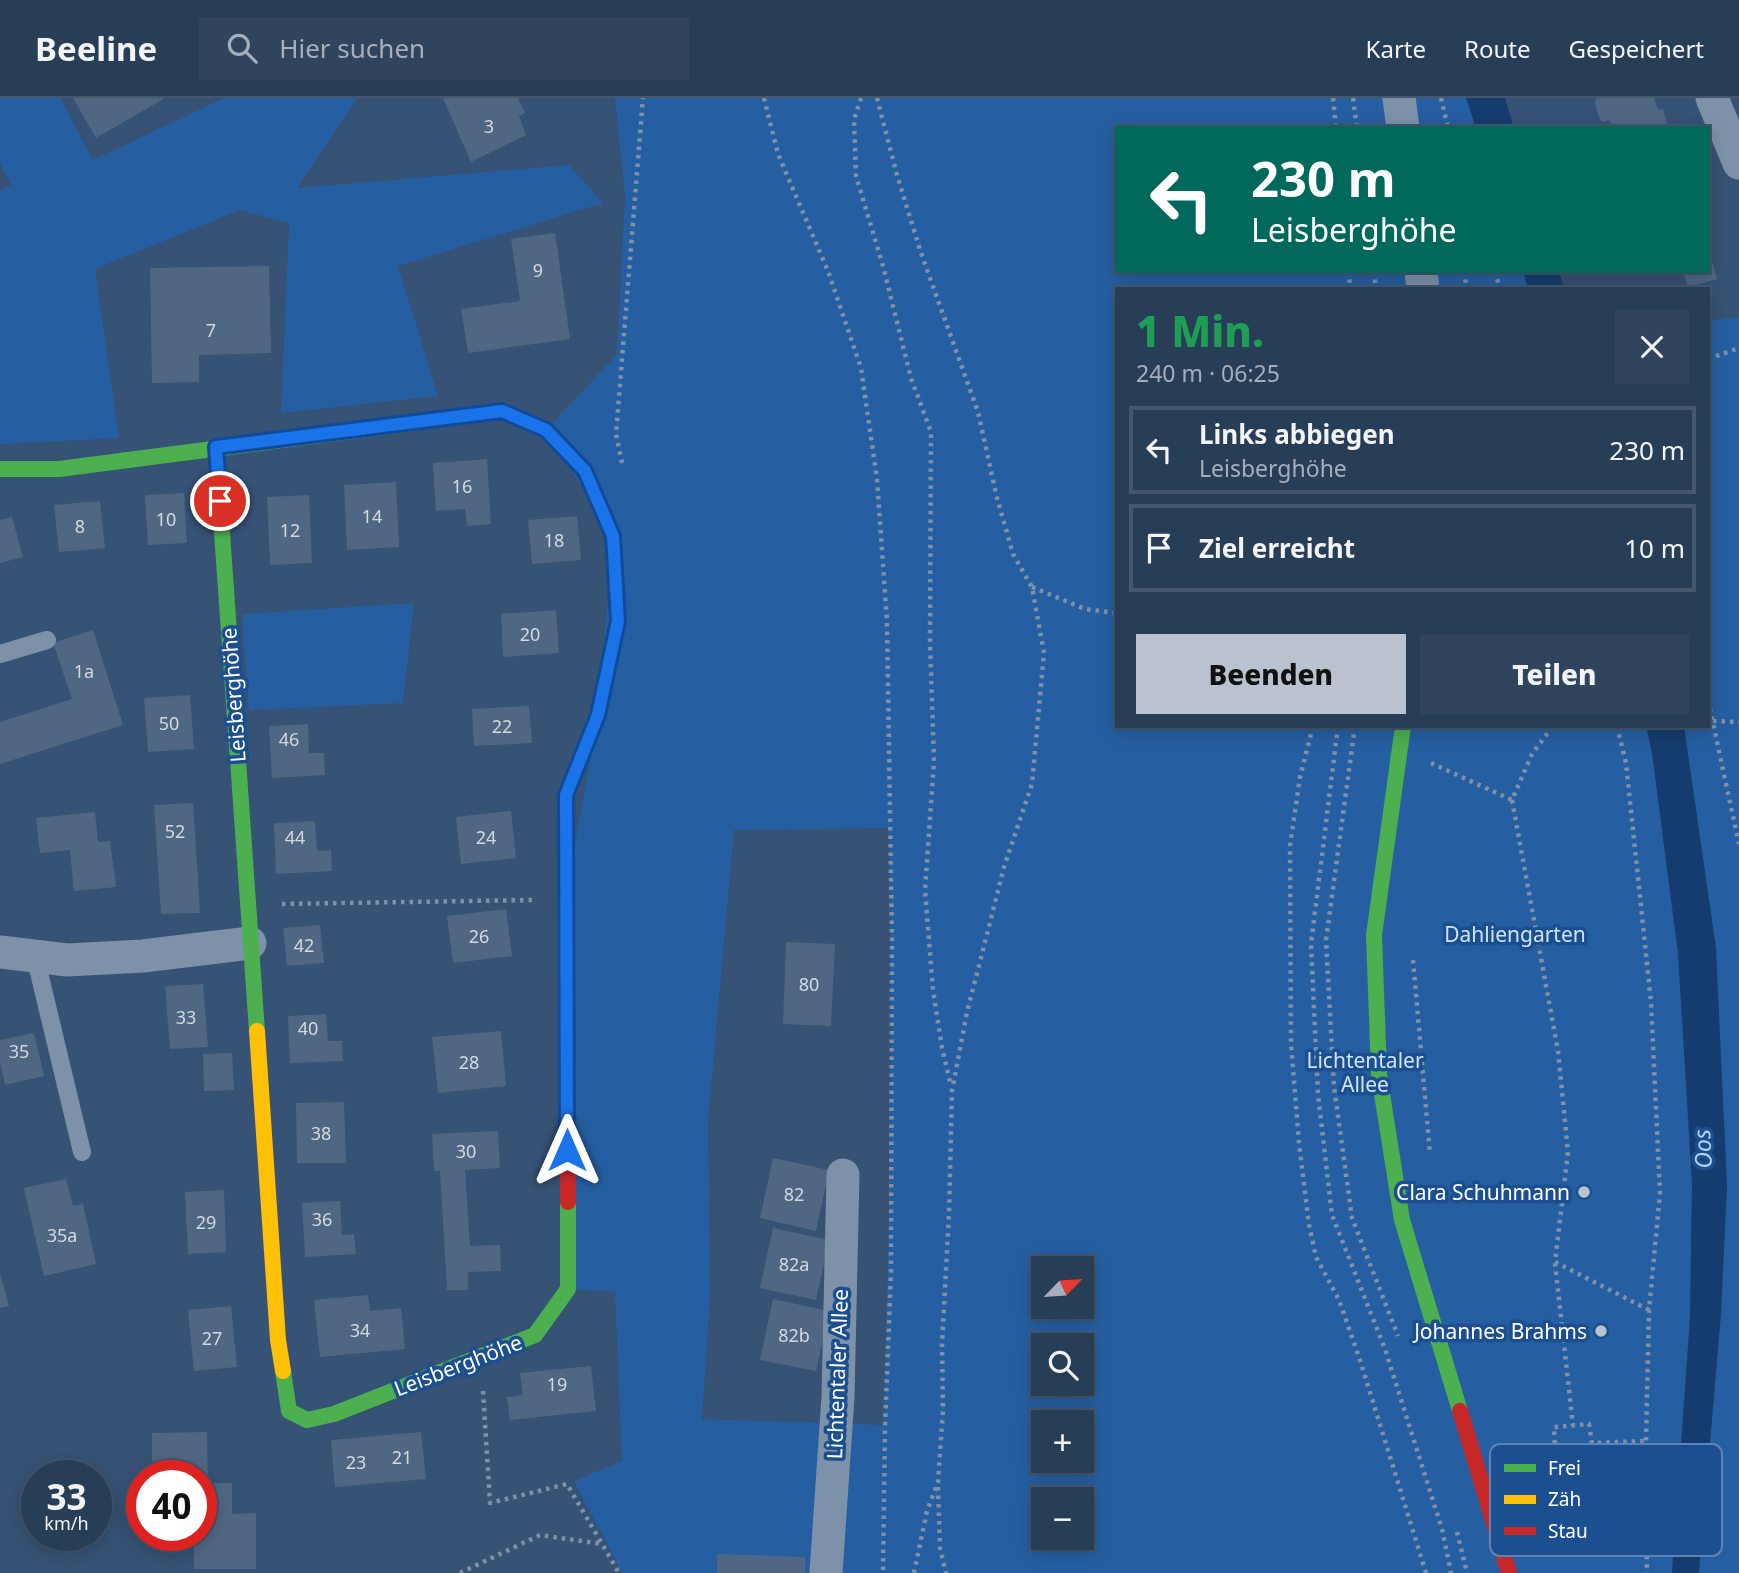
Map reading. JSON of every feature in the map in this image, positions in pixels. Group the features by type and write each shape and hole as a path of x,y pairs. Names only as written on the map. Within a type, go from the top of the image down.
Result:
{"street":[{"path":"1399,98 1403,126"},
{"path":"1712,98 1739,163"},
{"name":"Leisberghöhe","path":"0,470 59,469 216,447 502,411 546,430 585,471 613,536 618,621 598,715 566,795 568,1289 535,1335 334,1414 307,1420 285,1417 216,447"},
{"path":"1404,728 1374,935 1379,1075 1402,1220 1490,1508"},
{"path":"0,952 67,960 143,956 250,943"},
{"name":"Lichtentaler Allee","path":"826,1573 838,1397 843,1175"},
{"path":"1504,1556 1509,1573"}],"lane":[{"path":"0,654 47,640"},
{"path":"35,956 82,1152"}],"path":[{"path":"616,434 643,98"},
{"path":"764,98 778,155 828,271 861,368 877,479 887,621 892,941 891,1271 883,1573"},
{"path":"861,98 854,120 856,176 883,266 911,378 930,432 930,614 934,761 925,890 933,990 952,1091"},
{"path":"877,98 921,253 978,412 997,498 1013,554 1032,587 1044,653 1032,784 1004,867 967,1012 952,1091 942,1344 943,1410 938,1482 940,1548 946,1573"},
{"path":"1333,98 1336,126"},
{"path":"1353,98 1357,126"},
{"path":"1441,98 1448,126"},
{"path":"1710,358 1739,348"},
{"path":"1032,587 1085,609 1115,613"},
{"path":"1710,708 1739,844"},
{"path":"1713,721 1739,722"},
{"path":"1312,728 1300,778 1290,846 1291,1044 1298,1143 1309,1225 1316,1257 1339,1300 1360,1360 1426,1573"},
{"path":"1552,728 1532,754 1512,800 1561,1076 1568,1152 1555,1262 1573,1426"},
{"path":"1618,728 1626,762 1651,1002 1660,1193 1649,1310 1646,1444"},
{"path":"1425,774 1426,760 1512,800"},
{"path":"247,904 532,901"},
{"path":"1412,950 1430,1164"},
{"path":"1555,1262 1649,1310"},
{"path":"481,1356 490,1503 567,1484 619,1573"},
{"path":"1555,1444 1554,1427 1589,1424 1592,1443 1646,1441"},
{"path":"1475,1457 1490,1456"},
{"path":"914,1573 927,1511 938,1482"},
{"path":"460,1573 540,1535 602,1544"}],"green space":[{"path":"0,98 60,98 93,160 224,98 358,98 297,188 569,165 603,203 398,266 438,396 281,413 289,223 240,210 95,269 119,438 0,444 0,191 11,185 0,163"},
{"name":"Lichtentaler Allee","path":"615,98 1466,98 1475,126 1115,126 1115,273 1524,273 1527,287 1115,287 1115,728 1710,728 1710,321 1739,317 1739,1573 1699,1573 1700,1556 1722,1556 1722,1444 1710,1444 1721,1313 1727,1187 1692,1185 1690,1318 1681,1444 1490,1444 1490,1556 1673,1556 1672,1573 622,1573 574,1481 622,1461 615,1292 568,1289 565,900 598,715 613,536 546,430 617,354 625,195","holes":["889,828 891,1052 884,1425 702,1419 710,1296 708,1121 734,830"]},
{"path":"414,603 403,703 249,710 242,614"}],"water":[{"path":"1466,98 1505,98 1513,126 1475,126"},
{"path":"1524,273 1560,273 1563,287 1527,287"},
{"name":"Oos","path":"1646,728 1684,728 1716,948 1727,1186 1721,1313 1710,1444 1681,1444 1690,1318 1692,1184 1678,954"},
{"path":"1673,1556 1700,1556 1699,1573 1672,1573"}],"building":[{"path":"73,98 165,98 96,138"},
{"path":"443,98 518,98 525,113 519,116 526,135 471,162"},
{"path":"1654,98 1658,110 1663,109 1668,126 1612,126 1610,120 1600,120 1596,99"},
{"path":"555,233 570,339 468,353 461,309 520,301 511,239"},
{"path":"1710,254 1717,279 1688,287 1684,273 1710,273"},
{"path":"269,266 271,353 199,355 199,382 152,383 150,268"},
{"path":"487,459 491,524 467,526 465,509 436,511 433,463"},
{"path":"396,482 399,547 347,550 344,485"},
{"path":"184,493 187,543 148,545 145,495"},
{"path":"309,495 312,563 270,565 267,497"},
{"path":"100,501 105,548 59,552 54,505"},
{"path":"577,516 581,560 532,564 528,520"},
{"path":"12,517 23,557 0,563 0,520"},
{"path":"556,610 559,653 503,657 501,614"},
{"path":"93,630 123,725 0,764 0,722 72,699 53,643"},
{"path":"190,695 194,749 148,752 144,698"},
{"path":"529,706 532,743 474,746 472,709"},
{"path":"308,724 309,753 324,753 325,775 272,778 269,726"},
{"path":"193,803 200,913 161,914 154,805"},
{"path":"511,811 516,858 461,864 456,817"},
{"path":"95,812 98,842 110,841 116,887 74,891 70,850 40,853 36,818"},
{"path":"315,821 317,851 331,850 332,871 276,874 274,823"},
{"path":"506,909 512,956 453,963 447,916"},
{"path":"320,925 324,963 287,966 283,928"},
{"path":"786,942 835,944 831,1026 783,1024"},
{"path":"203,984 208,1047 170,1049 165,986"},
{"path":"326,1014 328,1041 342,1041 343,1061 290,1063 288,1016"},
{"path":"501,1031 506,1086 438,1093 432,1037"},
{"path":"34,1033 44,1076 5,1085 0,1062 0,1040"},
{"path":"232,1053 234,1090 204,1091 203,1054"},
{"path":"344,1102 346,1163 297,1163 296,1103"},
{"path":"498,1131 500,1168 465,1170 470,1246 500,1245 501,1271 468,1272 468,1290 447,1290 440,1171 434,1171 432,1134"},
{"path":"773,1158 829,1170 816,1231 760,1218"},
{"path":"66,1179 73,1206 83,1204 96,1264 44,1276 24,1188"},
{"path":"224,1190 226,1252 188,1254 185,1192"},
{"path":"340,1201 342,1235 354,1234 356,1254 305,1257 302,1203"},
{"path":"773,1228 829,1240 816,1300 760,1288"},
{"path":"0,1273 9,1306 0,1308"},
{"path":"368,1295 370,1311 401,1308 405,1349 320,1357 314,1300"},
{"path":"773,1299 829,1311 816,1371 760,1360"},
{"path":"231,1306 237,1367 194,1371 188,1310"},
{"path":"591,1366 596,1411 510,1420 507,1397 523,1395 520,1373"},
{"path":"207,1432 208,1460 152,1460 152,1433"},
{"path":"421,1432 426,1479 335,1487 331,1440"},
{"path":"217,1483 232,1483 232,1514 256,1513 256,1569 194,1569 194,1551 217,1551"},
{"path":"717,1554 805,1557 805,1573 717,1573"}],"traffic: fast":[{"path":"0,469 59,469 451,418"},
{"path":"216,447 257,1031"},
{"path":"1403,728 1374,935 1379,1075 1402,1220 1460,1411"},
{"path":"283,1371 289,1411 307,1420 334,1414 535,1335 568,1289 568,1202"}],"traffic: slow":[{"path":"451,418 502,411 546,430 585,471 613,536 618,621 598,715 566,795 566,853"},
{"path":"257,1031 278,1340 283,1371"}],"traffic: jam":[{"path":"566,853 568,1202"},
{"path":"1460,1411 1490,1510"},
{"path":"1504,1556 1509,1573"}],"place":[{"name":"Clara Schuhmann","path":"1584,1192"},
{"name":"Johannes Brahms","path":"1601,1331"}],"route":[{"path":"220,501 216,447 502,411 546,430 585,471 613,536 618,621 598,715 566,795 567,1150"}],"park label":[{"name":"Dahliengarten","path":"1515,934"}]}
